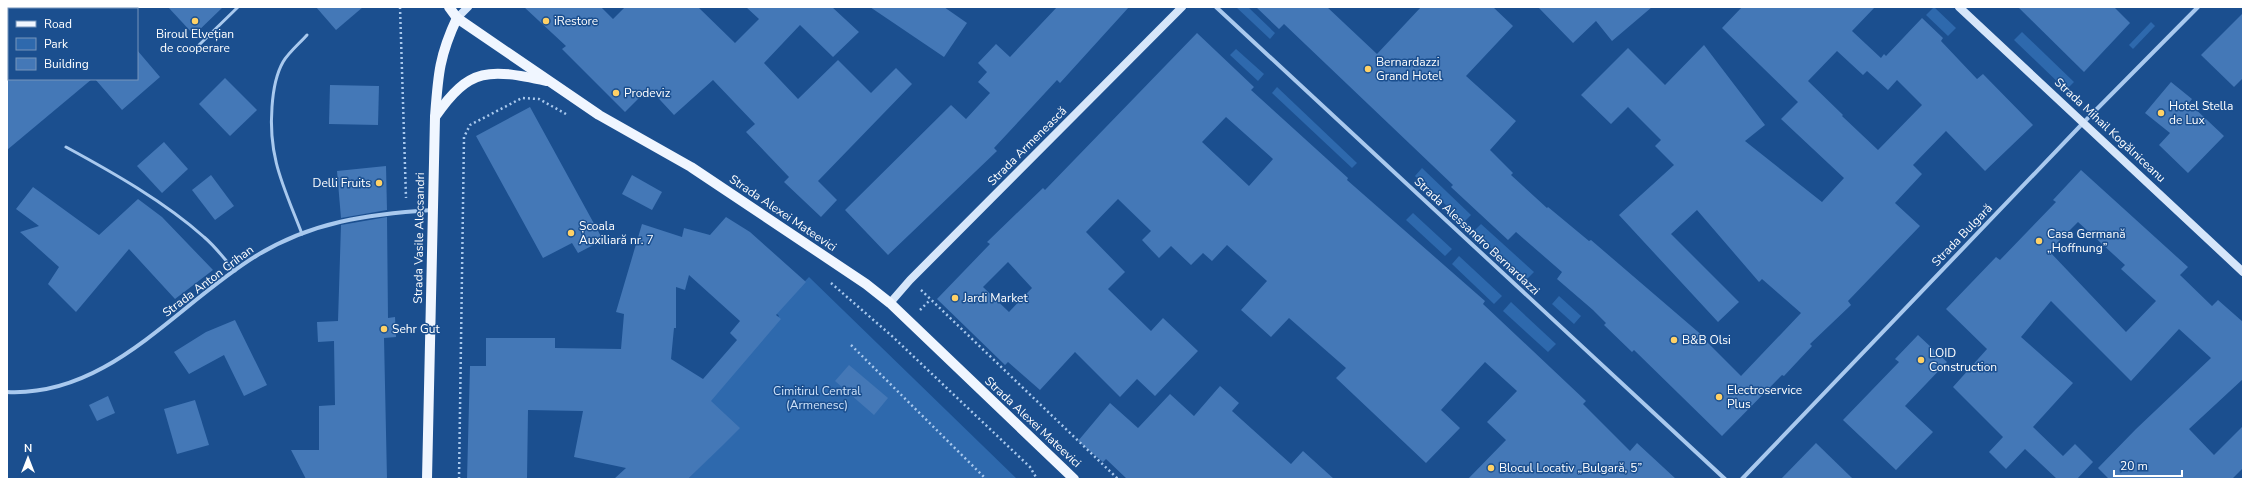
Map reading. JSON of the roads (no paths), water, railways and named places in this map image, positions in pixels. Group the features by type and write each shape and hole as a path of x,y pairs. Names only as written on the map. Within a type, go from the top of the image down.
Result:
{"main road":[{"name":"Strada Alexei Mateevici","path":"449,7 457,18 599,115 691,167 866,284 890,303 1074,479"},
{"name":"Strada Vasile Alecsandri","path":"427,479 432,210 438,69 445,43 457,18 468,7"},
{"name":"Strada Armenească","path":"890,303 910,280 1182,7"},
{"name":"Strada Mihail Kogălniceanu","path":"1959,7 2243,272"},
{"path":"435,117 449,96 464,83 479,76 515,74 551,81"}],"street":[{"name":"Strada Alessandro Bernardazzi","path":"1216,7 1725,479"},
{"name":"Strada Bulgară","path":"1742,479 2084,122 2198,7"},
{"name":"Strada Anton Crihan","path":"7,392 27,393 46,390 89,376 142,343 256,256 302,234 348,218 406,211 432,210"}],"lane":[{"path":"199,45 238,7"},
{"path":"302,234 276,167 271,142 271,119 276,79 283,61 307,35"},
{"path":"66,147 100,165 182,219 206,238 235,271"}],"place":[{"name":"Biroul Elvețian de cooperare","path":"195,21"},
{"name":"iRestore","path":"546,21"},
{"name":"Bernardazzi Grand Hotel","path":"1368,69"},
{"name":"Prodeviz","path":"616,93"},
{"name":"Hotel Stella de Lux","path":"2161,113"},
{"name":"Delli Fruits","path":"379,183"},
{"name":"Școala Auxiliară nr. 7","path":"571,233"},
{"name":"Casa Germană „Hoffnung”","path":"2039,241"},
{"name":"Jardi Market","path":"955,298"},
{"name":"Sehr Gut","path":"384,329"},
{"name":"B&B Olsi","path":"1674,340"},
{"name":"LOID Construction","path":"1921,360"},
{"name":"Electroservice Plus","path":"1719,397"},
{"name":"Blocul Locativ „Bulgară, 5”","path":"1491,468"}],"park label":[{"name":"Cimitirul Central (Armenesc)","path":"817,398"}]}
